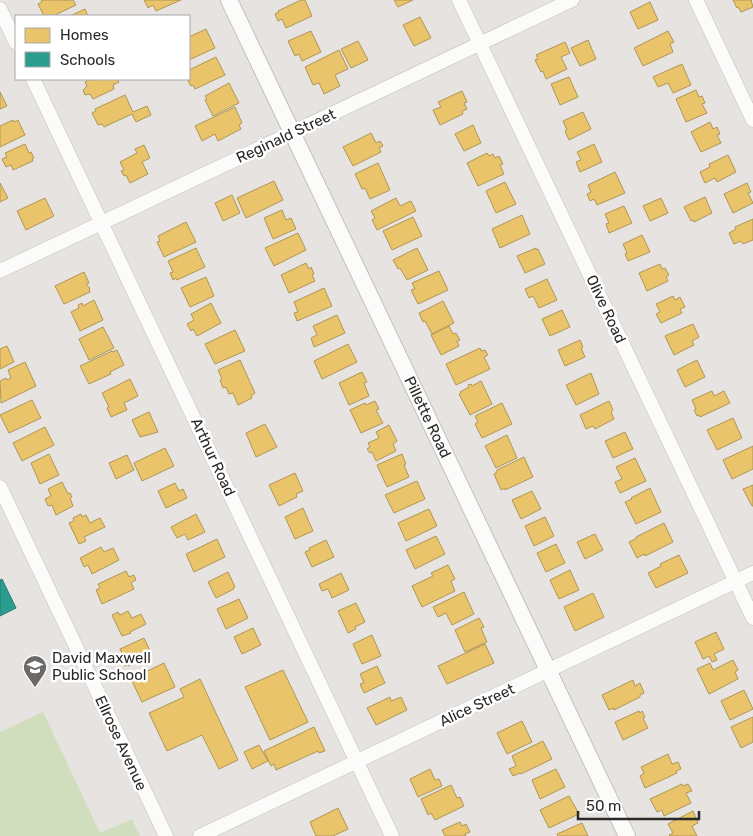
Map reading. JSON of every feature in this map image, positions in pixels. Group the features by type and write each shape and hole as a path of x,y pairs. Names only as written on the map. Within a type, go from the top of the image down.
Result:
{"street":[{"name":"Pillette Road","path":"229,0 627,836"},
{"name":"Olive Road","path":"459,0 753,618"},
{"name":"Reginald Street","path":"0,271 572,0"},
{"path":"696,0 753,120"},
{"path":"0,9 15,41"},
{"name":"Arthur Road","path":"33,80 392,836"},
{"name":"Ellrose Avenue","path":"0,487 166,836"},
{"name":"Alice Street","path":"200,836 753,573"}],"green space":[{"path":"43,712 100,833 132,819 140,836 0,836 0,732"}],"building: Homes":[{"path":"41,0 73,0 76,5 55,15 44,15 38,4 42,2"},
{"path":"144,0 181,0 156,11 153,5 148,8"},
{"path":"301,0 305,0 312,16 286,28 282,19 278,21 275,14"},
{"path":"394,0 413,0 398,7"},
{"path":"733,0 751,0 753,7 741,12"},
{"path":"650,2 658,20 638,29 630,12"},
{"path":"85,9 88,15 72,15"},
{"path":"420,17 431,38 414,46 403,25"},
{"path":"206,29 215,48 190,60 190,37"},
{"path":"311,31 321,52 302,61 299,54 295,56 288,41"},
{"path":"668,31 674,42 670,44 673,52 643,66 634,48"},
{"path":"588,40 596,59 580,66 571,48"},
{"path":"358,41 368,60 351,68 341,49"},
{"path":"565,42 570,53 561,57 567,69 546,79 535,60 538,59 536,55"},
{"path":"339,50 348,69 335,75 340,86 324,94 319,83 313,85 305,67"},
{"path":"216,57 225,75 195,89 188,81 190,80 190,70"},
{"path":"682,64 691,85 673,93 668,83 658,87 653,77"},
{"path":"569,77 578,97 560,105 551,84"},
{"path":"89,80 118,80 119,82 113,85 114,89 93,99 90,94 85,95 83,90 87,86 85,82"},
{"path":"229,83 239,103 213,116 205,96"},
{"path":"696,90 699,97 702,96 705,103 702,104 707,113 686,122 676,99"},
{"path":"462,91 467,102 464,103 467,109 462,111 463,114 440,125 433,110 441,107 438,102"},
{"path":"0,92 7,106 0,109"},
{"path":"125,95 133,112 147,106 151,115 136,122 132,114 104,127 102,124 98,125 92,113 96,111 95,109"},
{"path":"235,107 242,123 239,125 241,129 218,141 215,134 202,141 195,126"},
{"path":"583,112 591,129 569,140 563,121"},
{"path":"13,120 14,122 18,120 25,135 0,147 0,126"},
{"path":"710,122 713,129 717,127 720,134 717,135 721,143 701,152 691,132"},
{"path":"473,125 481,143 464,151 455,134"},
{"path":"371,133 376,143 380,141 383,146 379,148 381,152 353,166 343,147"},
{"path":"25,144 29,153 31,152 34,158 32,159 33,161 13,170 11,165 6,167 2,159 7,157 5,153"},
{"path":"594,144 602,162 580,172 576,162 581,160 577,152"},
{"path":"144,145 150,158 142,162 148,174 130,183 126,175 124,176 121,171 124,170 120,162 137,153 135,149"},
{"path":"487,153 489,156 493,154 495,158 499,156 503,164 500,165 504,174 478,186 467,163"},
{"path":"728,155 736,172 717,182 715,178 705,183 700,172 710,167 709,164"},
{"path":"378,163 390,190 370,199 365,188 362,189 355,174"},
{"path":"615,172 625,193 597,205 594,199 590,201 587,194 591,192 588,185"},
{"path":"274,181 283,200 246,218 237,198"},
{"path":"505,182 516,204 496,213 486,191"},
{"path":"0,183 8,198 0,202"},
{"path":"747,183 751,192 748,193 753,203 733,213 724,194"},
{"path":"232,195 240,213 223,221 215,203"},
{"path":"705,197 712,213 694,222 693,220 691,221 684,207"},
{"path":"45,198 54,216 26,230 17,211"},
{"path":"396,198 400,206 411,201 416,211 377,230 372,220 375,218 371,211"},
{"path":"661,198 668,213 650,221 643,206"},
{"path":"624,206 632,223 609,233 606,224 609,223 605,214"},
{"path":"282,210 286,220 291,218 296,229 273,239 264,218"},
{"path":"522,215 530,234 500,248 492,229"},
{"path":"413,217 422,236 392,250 383,231"},
{"path":"753,219 753,240 743,244 741,241 734,244 729,233 736,229 735,227"},
{"path":"186,222 196,242 164,257 157,242 160,241 158,236"},
{"path":"298,233 306,250 274,266 265,248"},
{"path":"642,235 650,252 628,261 623,244"},
{"path":"196,248 205,267 177,280 176,278 173,280 170,273 173,272 168,261"},
{"path":"417,248 428,270 407,280 393,260"},
{"path":"536,248 545,264 525,273 517,256"},
{"path":"306,263 309,269 311,267 315,281 289,293 281,275"},
{"path":"660,264 662,269 665,268 669,275 666,277 668,281 647,291 639,273"},
{"path":"439,271 448,290 418,304 411,290 415,289 412,283"},
{"path":"84,272 89,283 86,284 90,288 90,292 64,304 55,286"},
{"path":"206,277 214,296 190,307 181,288"},
{"path":"547,279 557,300 539,308 533,296 529,298 525,289"},
{"path":"324,288 332,306 297,321 294,313 298,312 294,302"},
{"path":"673,296 675,300 680,297 685,307 680,309 682,313 661,323 656,314 660,312 656,304"},
{"path":"94,300 103,320 80,331 71,312 79,308 78,305 82,303 83,306"},
{"path":"443,301 454,323 432,334 419,313"},
{"path":"211,303 221,323 197,336 187,324 194,320 191,314"},
{"path":"562,310 570,327 550,336 542,319"},
{"path":"337,315 345,333 314,347 311,338 317,335 313,326"},
{"path":"693,324 699,337 692,341 694,345 674,355 665,336"},
{"path":"449,326 453,334 456,333 460,340 457,341 459,346 441,355 431,335"},
{"path":"103,327 114,348 89,360 79,339"},
{"path":"235,330 245,351 215,364 205,344"},
{"path":"580,340 585,357 565,366 558,350"},
{"path":"348,344 357,362 322,379 314,361"},
{"path":"7,346 14,362 0,369 0,349"},
{"path":"480,348 481,351 485,350 488,355 484,357 490,369 456,385 446,364"},
{"path":"117,350 124,365 110,372 111,374 89,384 80,366"},
{"path":"240,360 255,393 251,396 252,398 238,405 233,393 229,394 226,387 223,388 218,370"},
{"path":"697,360 705,377 685,387 677,370"},
{"path":"25,362 36,386 1,403 0,381 11,378 8,370"},
{"path":"362,372 367,382 364,383 369,396 349,405 339,383"},
{"path":"591,373 599,394 576,405 566,385"},
{"path":"130,379 138,396 124,403 127,410 111,417 107,408 109,407 102,393"},
{"path":"481,381 492,404 470,415 459,394 469,387 468,385 471,384 472,386"},
{"path":"712,391 714,396 724,391 730,403 700,417 699,415 697,416 692,400"},
{"path":"32,400 41,418 9,433 0,415"},
{"path":"375,401 379,409 376,410 383,423 361,433 350,410 365,403 366,405"},
{"path":"609,401 614,419 595,429 593,426 586,429 580,415"},
{"path":"502,403 512,424 482,438 475,424 478,422 475,416"},
{"path":"149,412 158,432 140,437 132,420"},
{"path":"733,418 742,438 717,450 707,430"},
{"path":"265,424 277,447 256,457 246,433"},
{"path":"389,425 397,441 393,444 396,451 376,461 372,452 370,453 367,449 370,447 368,443 379,438 376,432"},
{"path":"45,427 54,445 22,461 13,443"},
{"path":"625,432 633,449 613,458 605,441"},
{"path":"507,435 517,458 496,468 485,446"},
{"path":"753,446 753,469 732,479 723,460"},
{"path":"165,448 174,466 142,481 134,463"},
{"path":"49,454 59,475 40,484 31,463"},
{"path":"402,454 409,477 387,487 377,465"},
{"path":"127,455 134,470 116,479 109,463"},
{"path":"524,457 533,477 505,490 505,488 501,490 494,474 497,470"},
{"path":"635,458 646,481 620,493 615,482 622,479 616,467"},
{"path":"295,473 303,491 296,494 297,497 279,506 269,485"},
{"path":"417,481 425,499 394,513 385,495"},
{"path":"62,482 68,494 70,493 72,497 70,498 73,506 56,515 52,505 48,506 45,499 51,496 48,489"},
{"path":"175,483 179,491 183,489 187,498 166,508 158,491"},
{"path":"753,485 753,506 752,506 743,489"},
{"path":"650,488 661,512 636,524 625,502"},
{"path":"532,491 541,509 521,519 512,500"},
{"path":"303,508 313,531 295,539 285,517"},
{"path":"429,509 437,526 406,541 398,523"},
{"path":"81,514 82,517 86,515 90,523 100,518 105,527 84,537 86,541 79,544 69,523 74,521 73,518"},
{"path":"196,514 205,532 188,540 185,534 177,538 171,527"},
{"path":"545,517 554,536 534,546 525,526"},
{"path":"664,523 673,542 637,558 629,542"},
{"path":"595,534 603,550 585,559 577,542"},
{"path":"436,536 445,554 415,569 406,550"},
{"path":"217,539 225,557 194,572 186,554"},
{"path":"326,540 334,557 312,567 305,552"},
{"path":"556,544 565,563 546,572 537,553"},
{"path":"101,547 104,552 113,548 119,560 92,574 88,565 84,567 80,558"},
{"path":"679,555 688,573 656,588 648,573 661,566 660,564"},
{"path":"448,565 455,579 451,581 455,591 422,607 412,586 433,576 431,573"},
{"path":"570,570 579,590 559,599 550,580"},
{"path":"126,571 129,577 134,575 136,580 131,583 134,589 102,604 96,590 100,588 98,584"},
{"path":"228,572 235,587 216,598 208,582"},
{"path":"341,573 349,590 332,598 328,589 322,591 319,584"},
{"path":"464,592 474,614 452,625 446,613 438,617 433,607"},
{"path":"593,593 604,617 575,631 564,607"},
{"path":"239,599 248,618 226,629 217,609"},
{"path":"356,603 365,622 348,633 338,611"},
{"path":"128,611 132,618 141,614 146,624 122,636 112,615 118,612 120,615"},
{"path":"479,618 484,627 481,628 487,642 465,652 455,630"},
{"path":"253,628 261,645 242,654 234,637"},
{"path":"716,632 724,649 714,654 717,660 712,662 709,656 703,659 695,642"},
{"path":"372,635 381,656 362,664 353,644"},
{"path":"144,638 152,655 125,666 120,649"},
{"path":"485,644 494,663 447,684 438,666"},
{"path":"733,660 738,670 735,672 738,679 709,694 697,669 710,663 713,670"},
{"path":"164,663 175,687 142,702 131,679"},
{"path":"377,666 385,683 364,693 360,684 364,683 360,674"},
{"path":"283,670 308,722 270,740 245,687"},
{"path":"200,679 238,760 219,769 202,735 167,751 149,713 184,697 180,689"},
{"path":"633,680 635,686 640,683 644,693 640,697 614,710 614,708 609,710 602,695"},
{"path":"744,690 753,709 730,720 721,701"},
{"path":"390,697 391,701 401,697 407,710 376,725 367,708"},
{"path":"639,711 640,713 642,711 648,728 623,740 615,722"},
{"path":"753,717 753,742 741,748 731,727"},
{"path":"522,721 532,742 507,754 497,733"},
{"path":"314,727 325,751 319,753 318,751 276,770 274,764 271,766 264,751"},
{"path":"543,741 552,759 513,776 509,769 516,766 512,756"},
{"path":"259,745 268,761 252,769 244,752"},
{"path":"668,754 672,764 678,762 681,769 676,771 677,773 645,788 640,776 644,773 641,767"},
{"path":"430,769 435,780 439,779 442,786 418,797 410,779"},
{"path":"556,769 565,787 540,799 532,780"},
{"path":"682,784 683,786 688,784 692,791 686,793 691,803 664,816 662,810 657,812 650,799"},
{"path":"451,785 457,798 460,797 464,806 435,820 431,813 428,815 421,799"},
{"path":"569,796 579,814 549,828 540,810"},
{"path":"338,808 348,829 333,836 316,836 310,822"},
{"path":"693,811 698,823 692,826 697,836 670,836 673,833 668,824"},
{"path":"460,822 462,826 466,824 470,832 465,834 466,836 445,836 442,830"},
{"path":"582,823 588,836 558,836 557,834"}],"building: Schools":[{"path":"2,579 16,608 0,616 0,580"}],"place":[{"name":"David Maxwell Public School","path":"35,688"}]}
